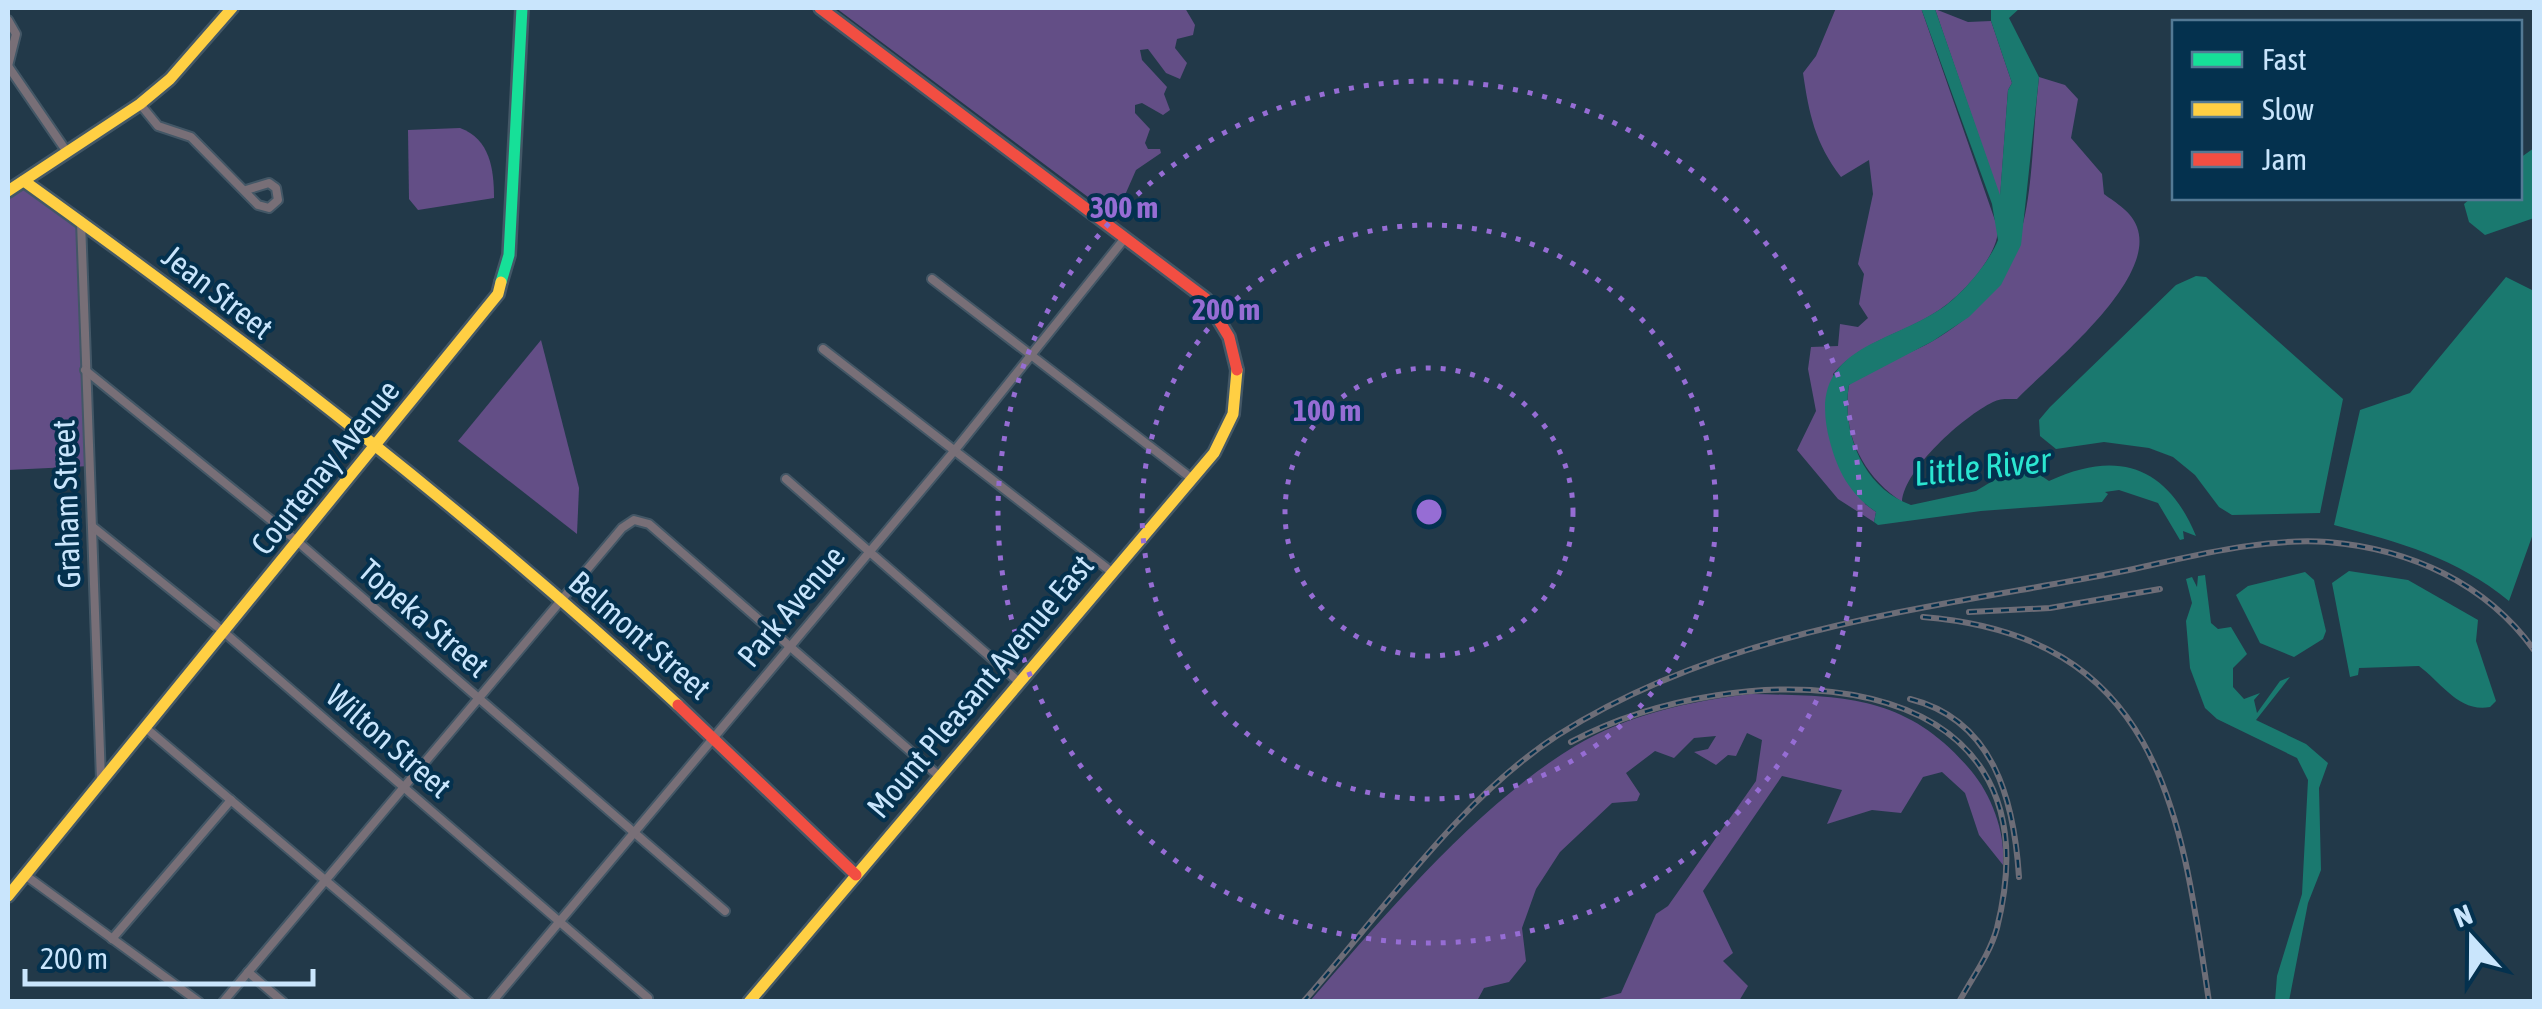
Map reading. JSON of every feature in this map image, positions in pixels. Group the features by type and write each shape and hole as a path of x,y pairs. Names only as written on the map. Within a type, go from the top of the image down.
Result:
{"street":[{"path":"8,191 140,104 170,79 232,8"},
{"name":"Courtenay Avenue","path":"8,896 376,449 483,316 504,283 523,48 522,8"},
{"path":"820,8 1125,238"},
{"path":"8,20 16,34 8,66 67,152"},
{"path":"140,104 158,126 191,137 246,190"},
{"name":"Jean Street","path":"24,180 376,449"},
{"name":"Graham Street","path":"81,221 101,785"},
{"name":"Park Avenue","path":"492,1002 956,450 1125,238"},
{"name":"Mount Pleasant Avenue East","path":"756,999 1224,437 1238,397 1236,351 1215,310 1170,269 1125,238"},
{"path":"932,279 1191,478"},
{"path":"823,349 1113,573"},
{"name":"Topeka Street","path":"85,370 298,542 725,910"},
{"name":"Belmont Street","path":"376,449 716,736 856,875"},
{"path":"786,480 1019,682"},
{"path":"223,1002 622,528 634,520 649,524 939,776"},
{"name":"Wilton Street","path":"93,527 225,633 648,998"},
{"path":"147,729 469,1002"},
{"path":"112,939 231,800"},
{"path":"24,876 199,1002"},
{"path":"248,972 283,1002"}],"shaded area":[{"path":"836,8 1185,8 1195,25 1193,35 1177,39 1175,48 1187,63 1180,79 1166,73 1148,49 1140,50 1142,60 1167,87 1164,94 1170,110 1163,115 1142,103 1135,105 1135,113 1150,129 1145,143 1148,149 1160,149 1161,153 1136,170 1125,195 1105,203 1108,212"},
{"path":"1836,8 1921,8 1998,229 1987,261 1954,298 1932,315 1859,352 1833,374 1865,504 1876,512 1874,522 1838,499 1797,450 1816,411 1808,369 1811,347 1838,346 1840,324 1858,327 1868,318 1859,304 1864,274 1858,264 1873,194 1869,160 1841,177 1815,128 1803,73 1816,56"},
{"path":"1921,8 1935,9 2000,195 2008,90 2012,83 1991,21 1991,8 2020,8 2009,18 2039,77 2021,245 2001,285 1969,317 1933,341 1849,385 1849,421 1859,456 1880,486 1911,505 1976,491 2022,463 2049,481 2097,466 2138,470 2170,493 2196,536 2183,531 2184,539 2180,540 2158,503 2119,490 2105,492 2108,494 2102,502 1981,511 1878,525 1874,522 1876,512 1859,498 1841,473 1830,442 1825,410 1829,386 1840,367 1876,341 1945,306 1976,276 1998,240 1992,204"},
{"path":"1935,9 1968,22 1991,21 2012,83 2008,90 2000,198"},
{"path":"2039,77 2065,85 2078,99 2071,138 2102,174 2104,194 2135,222 2139,248 2117,295 2097,320 2017,399 1993,402 1937,445 1913,474 1902,502 1876,480 1858,452 1848,420 1849,385 1931,342 1967,317 1993,289 2011,260 2029,193"},
{"path":"460,128 484,147 493,176 494,198 418,210 409,199 408,130"},
{"path":"2534,148 2534,218 2485,235 2469,222 2464,204 2469,200 2522,200 2522,157"},
{"path":"24,181 81,221 90,466 8,470 8,191"},
{"path":"2196,276 2206,277 2343,399 2320,513 2232,515 2219,507 2195,475 2173,457 2149,448 2104,442 2056,449 2040,436 2039,420 2050,407 2176,285"},
{"path":"2506,277 2534,291 2534,531 2509,601 2448,563 2404,545 2334,525 2360,410 2410,393"},
{"path":"541,340 579,488 577,534 458,441"},
{"path":"2349,571 2408,580 2478,620 2476,641 2496,701 2490,707 2479,708 2460,701 2419,666 2359,668 2358,675 2350,677 2332,583"},
{"path":"2305,572 2314,580 2326,631 2323,639 2294,657 2260,643 2236,595 2248,586"},
{"path":"2205,575 2211,623 2218,629 2231,627 2247,654 2233,668 2233,687 2244,699 2260,693 2254,700 2257,713 2280,681 2290,677 2256,720 2306,744 2328,763 2319,788 2321,870 2308,903 2289,1001 2275,1001 2277,976 2302,894 2308,780 2297,758 2217,719 2205,708 2190,668 2186,621 2192,603 2186,579 2192,577 2197,587 2198,576"},
{"path":"1750,694 1842,699 1894,712 1919,725 1943,742 1983,787 1999,825 2003,865 1979,835 1965,793 1942,772 1923,777 1901,813 1872,810 1827,824 1842,790 1782,776 1703,891 1733,953 1723,961 1748,986 1739,1001 1592,1001 1621,993 1656,914 1668,906 1756,781 1762,740 1747,733 1736,756 1728,755 1716,765 1694,752 1708,749 1716,736 1694,738 1674,758 1655,751 1626,773 1640,794 1637,801 1612,803 1560,852 1536,889 1522,928 1526,961 1509,982 1484,988 1477,1001 1310,1001 1467,830 1538,771 1595,735 1637,718 1682,705"}],"railway":[{"path":"1303,1002 1454,824 1522,761 1558,735 1621,700 1686,671 1754,648 1892,614 2215,551 2300,541 2388,552 2444,574 2493,606 2534,650"},
{"path":"1969,612 2050,608 2160,589"},
{"path":"1923,617 2002,631 2063,658 2109,696 2144,744 2168,800 2186,862 2209,1002"},
{"path":"1571,742 1640,713 1717,695 1796,690 1872,699 1936,725 1983,771 2005,837 1997,928 1959,1002"},
{"path":"1910,699 1939,710 1962,725 1980,744 2004,792 2012,820 2019,877"}],"traffic: fast":[{"path":"501,282 509,255 522,8"}],"traffic: slow":[{"path":"8,191 140,104 170,79 232,8"},
{"path":"24,181 359,433 521,566 678,705"},
{"path":"8,896 498,294 501,282"},
{"path":"749,1002 1214,453 1233,414 1237,370"}],"traffic: jam":[{"path":"820,8 1206,299 1229,337 1237,370"},
{"path":"678,705 856,875"}],"water label":[{"name":"Little River","path":"1982,466"}]}
